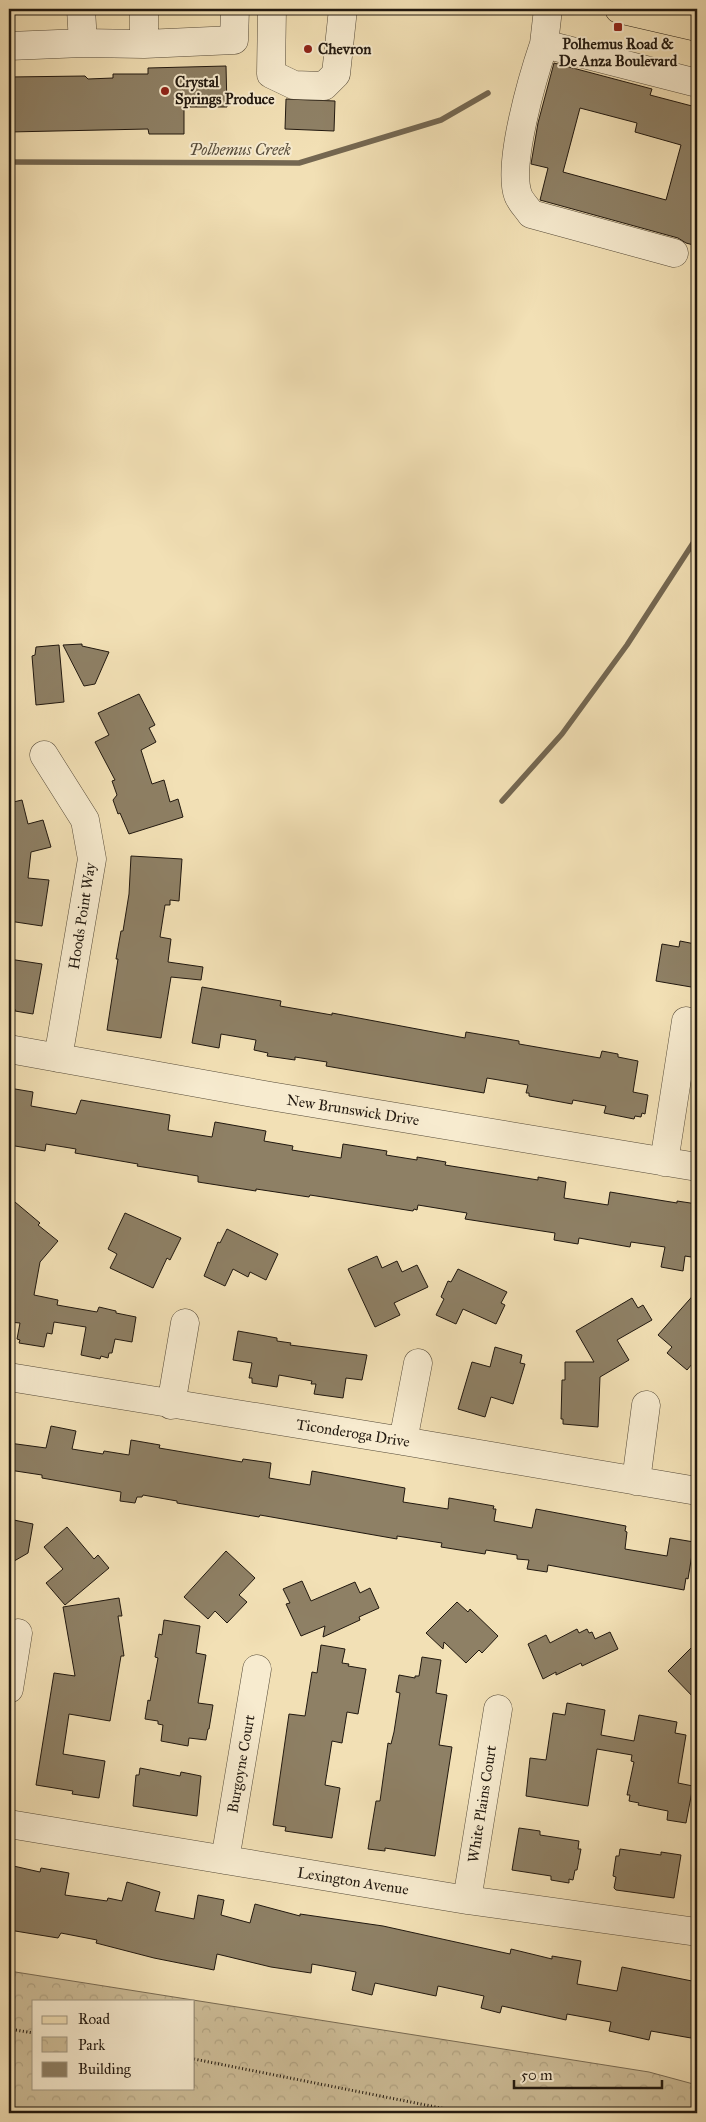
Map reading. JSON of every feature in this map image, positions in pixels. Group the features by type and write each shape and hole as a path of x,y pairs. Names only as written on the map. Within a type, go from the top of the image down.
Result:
{"main road":[{"path":"619,9 697,27"}],"street":[{"path":"81,9 83,43"},
{"path":"144,9 144,44"},
{"path":"9,46 83,43 144,44 234,40 235,9"},
{"path":"272,9 271,74 294,85 324,86 336,74 343,9"},
{"path":"548,9 544,44 531,85 518,151 515,170 518,195 531,214 674,253"},
{"path":"544,44 697,83"},
{"name":"Hoods Point Way","path":"44,755 85,820 92,859 58,1058"},
{"path":"664,1162 686,1021"},
{"name":"New Brunswick Drive","path":"9,1049 270,1096 697,1167"},
{"path":"171,1405 185,1323"},
{"path":"403,1441 418,1363"},
{"name":"Ticonderoga Drive","path":"9,1377 697,1491"},
{"path":"636,1480 646,1405"},
{"path":"9,1689 18,1633"},
{"name":"Burgoyne Court","path":"225,1860 257,1669"},
{"name":"White Plains Court","path":"467,1900 498,1709"},
{"name":"Lexington Avenue","path":"9,1824 467,1900 697,1932"}],"path":[{"path":"9,2029 32,2033"},
{"path":"195,2059 466,2113"}],"green space":[{"path":"9,1971 193,2000 32,2000 32,2090 195,2090 195,2000 649,2072 697,2085 697,2113 9,2113"}],"building":[{"path":"554,63 652,89 650,95 692,106 692,104 697,105 697,246 686,243 678,238 540,200 548,168 531,164 538,123","holes":["580,108 637,123 635,132 681,145 666,200 563,172"]},
{"path":"226,66 227,107 184,107 184,134 149,134 148,129 9,132 9,77 85,76 88,79 113,78 113,74 148,74 148,68"},
{"path":"286,99 335,101 334,131 285,129"},
{"path":"82,644 82,646 109,652 95,684 84,686 63,645"},
{"path":"59,645 64,702 36,705 32,656 35,655 36,647"},
{"path":"139,694 155,725 149,728 156,742 141,750 152,784 164,780 170,802 178,799 183,817 129,834 113,800 117,795 112,781 115,780 95,742 109,735 98,713"},
{"path":"22,800 28,824 43,820 51,847 31,852 28,878 49,880 42,926 9,921 9,803"},
{"path":"131,856 182,859 179,901 170,900 170,905 165,905 160,937 171,939 168,962 203,967 201,980 171,977 161,1038 107,1030 118,959 116,959 129,894"},
{"path":"680,941 695,944 697,948 697,988 656,981 662,944 679,947"},
{"path":"9,959 42,964 33,1014 15,1011 15,1009 9,1007"},
{"path":"202,987 281,1001 280,1006 332,1015 332,1013 465,1038 466,1032 519,1041 519,1044 600,1058 602,1051 618,1054 618,1057 638,1061 633,1092 648,1095 645,1114 642,1113 641,1117 635,1116 634,1119 604,1113 606,1106 573,1100 572,1104 529,1096 529,1093 526,1093 528,1085 487,1078 484,1093 326,1066 327,1062 295,1057 295,1060 267,1056 268,1053 254,1050 256,1040 221,1034 219,1048 192,1043"},
{"path":"9,1088 33,1092 31,1106 76,1114 81,1100 170,1115 168,1130 212,1137 215,1122 266,1131 264,1141 293,1146 292,1150 341,1158 343,1144 387,1151 386,1155 417,1160 417,1157 446,1162 445,1165 538,1180 538,1177 566,1182 564,1198 608,1205 610,1192 677,1203 677,1201 697,1204 697,1258 685,1256 683,1271 661,1267 665,1247 631,1242 630,1247 579,1238 578,1244 554,1240 555,1233 465,1219 467,1213 418,1205 417,1210 414,1209 413,1211 310,1195 309,1197 256,1189 256,1191 198,1182 198,1176 75,1153 76,1149 46,1144 45,1151 9,1145"},
{"path":"9,1197 58,1241 40,1262 34,1295 58,1300 57,1305 97,1312 99,1307 136,1317 132,1342 115,1339 112,1353 109,1353 108,1358 101,1356 100,1359 81,1355 86,1327 54,1322 52,1334 47,1333 44,1347 19,1343 20,1340 17,1339 20,1323 9,1322 9,1298 14,1266 9,1261"},
{"path":"125,1213 181,1238 170,1260 167,1258 153,1288 110,1268 117,1254 108,1249"},
{"path":"227,1229 278,1254 266,1280 250,1272 248,1277 233,1269 225,1286 204,1276 218,1242 220,1243"},
{"path":"377,1256 382,1268 397,1261 402,1272 417,1265 428,1287 394,1303 400,1315 375,1327 348,1269"},
{"path":"458,1269 507,1292 501,1303 505,1305 496,1324 463,1309 456,1324 436,1315 444,1299 441,1297 448,1281 451,1282"},
{"path":"697,1291 697,1358 687,1370 667,1353 672,1347 658,1335"},
{"path":"632,1298 638,1308 643,1305 652,1320 617,1340 629,1360 600,1377 598,1427 563,1424 563,1419 561,1419 562,1380 565,1380 565,1362 594,1362 576,1331"},
{"path":"238,1331 277,1338 277,1341 291,1343 290,1345 367,1355 362,1380 346,1378 343,1398 314,1394 316,1384 311,1384 312,1381 279,1375 277,1387 252,1383 252,1378 249,1378 252,1363 233,1360"},
{"path":"495,1347 522,1355 520,1363 525,1364 513,1404 491,1397 485,1417 458,1409 472,1362 490,1367"},
{"path":"51,1426 76,1431 72,1449 103,1454 104,1451 129,1455 131,1440 160,1445 159,1448 242,1462 243,1459 271,1463 269,1478 310,1485 312,1471 405,1488 403,1502 448,1509 449,1498 494,1506 493,1509 496,1509 494,1521 532,1528 536,1509 626,1526 625,1549 667,1556 670,1538 694,1542 688,1579 686,1578 684,1590 548,1565 547,1572 527,1569 529,1560 517,1559 517,1555 486,1550 485,1554 441,1547 442,1543 397,1536 397,1539 260,1515 259,1517 177,1503 177,1501 143,1495 142,1497 137,1497 135,1503 120,1501 121,1492 9,1470 9,1443 46,1448"},
{"path":"9,1519 33,1524 28,1553 9,1564"},
{"path":"67,1527 94,1559 98,1555 109,1568 65,1605 46,1583 63,1569 44,1547"},
{"path":"226,1551 255,1578 239,1595 247,1602 227,1623 215,1611 208,1619 184,1597"},
{"path":"302,1581 311,1601 355,1582 360,1593 370,1588 379,1608 359,1617 360,1620 323,1637 325,1626 301,1636 286,1604 290,1603 283,1589"},
{"path":"119,1598 122,1616 118,1616 124,1656 121,1656 110,1721 69,1714 63,1754 105,1761 99,1798 72,1794 73,1791 36,1785 54,1673 75,1676 63,1607"},
{"path":"457,1602 468,1612 470,1609 498,1636 482,1653 479,1650 466,1663 444,1642 443,1649 426,1633"},
{"path":"164,1620 200,1626 196,1653 206,1655 198,1703 213,1705 209,1729 206,1740 189,1738 188,1746 161,1741 163,1725 158,1724 158,1721 145,1719 158,1658 155,1657 159,1634 162,1635"},
{"path":"577,1629 579,1633 587,1629 589,1633 592,1632 595,1639 610,1632 618,1649 582,1666 581,1663 543,1679 528,1644 546,1635 550,1643"},
{"path":"697,1642 697,1701 668,1671"},
{"path":"321,1645 345,1649 342,1663 366,1669 358,1714 347,1712 342,1743 332,1741 325,1785 340,1788 332,1838 285,1831 286,1827 273,1825 289,1714 305,1716 312,1672 317,1673"},
{"path":"422,1657 441,1660 436,1693 447,1695 439,1745 452,1747 435,1856 385,1848 385,1851 368,1849 376,1801 380,1801 388,1743 391,1744 394,1732 400,1693 396,1692 399,1675 415,1678 415,1676 419,1676"},
{"path":"567,1703 605,1710 601,1735 634,1741 639,1715 677,1722 675,1733 686,1735 678,1783 693,1786 686,1823 667,1820 668,1811 638,1805 639,1803 629,1801 630,1795 627,1795 634,1762 631,1761 632,1755 597,1749 588,1806 526,1796 530,1758 546,1760 553,1713 565,1715"},
{"path":"140,1768 180,1776 181,1772 201,1776 197,1816 133,1806 136,1775 139,1775"},
{"path":"519,1828 540,1831 540,1835 579,1841 578,1849 581,1849 573,1880 569,1879 569,1883 551,1880 551,1876 512,1870"},
{"path":"620,1849 661,1855 661,1852 681,1855 674,1898 616,1890 614,1888 616,1877 613,1876 616,1856 619,1856"},
{"path":"9,1865 40,1872 41,1868 69,1873 65,1895 107,1901 108,1898 122,1901 127,1882 160,1892 155,1911 194,1919 198,1895 224,1900 221,1915 250,1923 255,1904 300,1916 300,1914 383,1926 510,1954 511,1949 552,1959 552,1956 581,1961 577,1984 617,1991 622,1967 697,1982 697,2033 692,2032 691,2038 651,2031 649,2040 609,2031 611,2022 567,2014 566,2020 502,2006 500,2013 481,2008 484,1996 438,1986 436,1996 375,1983 372,1995 352,1990 356,1972 312,1964 311,1973 271,1967 217,1954 214,1970 154,1958 96,1943 97,1940 61,1933 58,1938 9,1930"}],"waterway":[{"name":"Polhemus Creek","path":"9,162 299,163 441,120 488,93"},
{"path":"502,801 562,734 627,645 697,537"}],"place":[{"name":"Polhemus Road & De Anza Boulevard","path":"618,27"},
{"name":"Chevron","path":"308,49"},
{"name":"Crystal Springs Produce","path":"165,91"}]}
